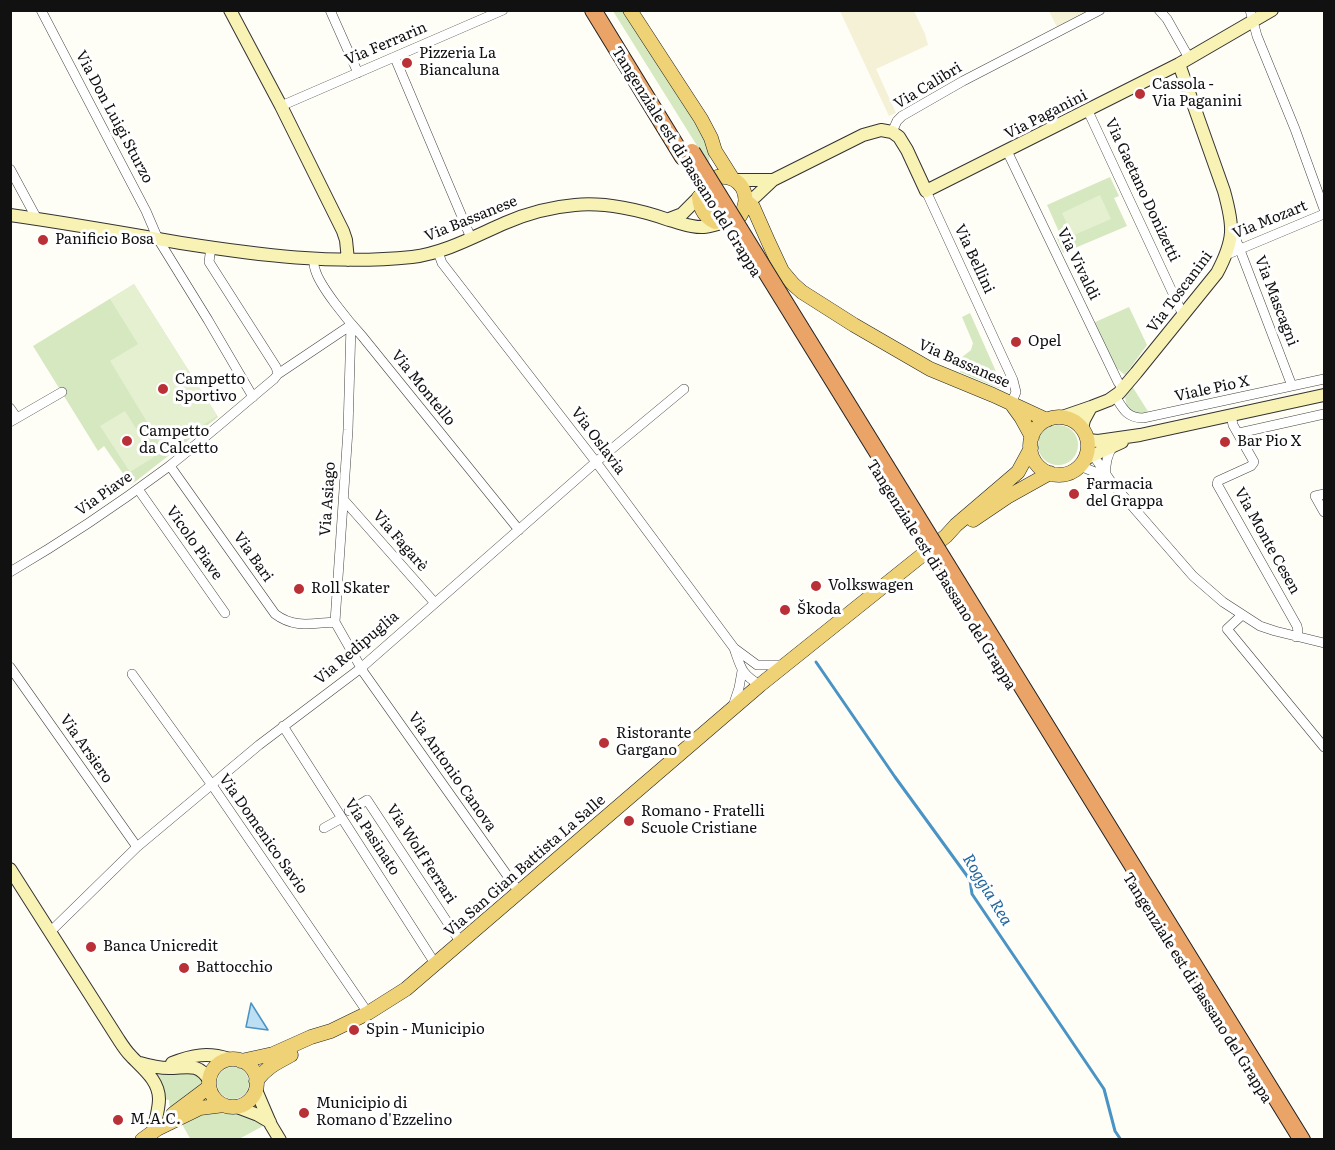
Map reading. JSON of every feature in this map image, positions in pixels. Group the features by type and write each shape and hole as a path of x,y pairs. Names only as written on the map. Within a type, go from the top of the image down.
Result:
{"highway":[{"name":"Tangenziale est di Bassano del Grappa","path":"593,10 687,154 992,648 1291,1140"},
{"name":"Tangenziale est di Bassano del Grappa","path":"606,10 687,154"},
{"name":"Tangenziale est di Bassano del Grappa","path":"992,648 1302,1140"}],"main road":[{"name":"Via Bassanese","path":"630,10 701,119 715,151 741,186 746,200 753,207 787,277 802,292 930,369 1047,420"},
{"path":"715,151 713,173 734,179"},
{"name":"Via Bassanese","path":"699,197 705,215 719,222"},
{"path":"740,216 746,200"},
{"path":"747,230 768,242"},
{"name":"Via Bassanese","path":"1011,404 1021,417 1031,442"},
{"path":"1062,417 1070,419 1086,450 1076,469 1066,474 1050,473 1043,469 1032,456 1031,442 1035,430 1047,420 1062,417"},
{"name":"Via San Gian Battista La Salle","path":"946,536 1018,472 1031,442"},
{"name":"Via San Gian Battista La Salle","path":"235,1060 273,1054 331,1031 368,1013 406,989 760,685 946,536 1050,473"},
{"name":"Via San Gian Battista La Salle","path":"256,1086 264,1071 323,1039 331,1031"},
{"path":"150,1134 200,1108 230,1106 249,1101 256,1086 252,1069 235,1060 222,1062 216,1066 211,1072 209,1083 212,1095 217,1101 230,1106"},
{"path":"150,1134 209,1083"}],"street":[{"name":"Via Don Luigi Sturzo","path":"41,10 146,211 158,239"},
{"path":"230,10 343,231 348,260"},
{"path":"330,10 358,73"},
{"name":"Via Ferrarin","path":"281,106 503,10"},
{"name":"Via Calibri","path":"746,200 755,197 773,180 863,135 876,131 892,132 897,121 912,110 1100,10"},
{"path":"1159,10 1167,19 1184,61 1252,16 1272,10"},
{"path":"1252,16 1257,36 1324,208"},
{"path":"395,58 471,238"},
{"name":"Via Paganini","path":"926,191 1184,61"},
{"name":"Via Toscanini","path":"1062,417 1091,407 1119,393 1216,273 1226,255 1230,242 1230,210 1184,61"},
{"name":"Via Gaetano Donizetti","path":"1088,111 1183,315"},
{"name":"Via Bellini","path":"892,132 899,137 907,150 1013,380 1016,393 1011,404"},
{"name":"Via Vivaldi","path":"1007,151 1118,382 1119,393"},
{"path":"10,169 37,219"},
{"name":"Via Calibri","path":"734,179 773,180"},
{"name":"Via Bassanese","path":"669,219 682,214 699,197"},
{"name":"Via Bassanese","path":"10,215 250,254 314,260 411,257 438,252 530,213 560,206 609,205 669,219 687,226 704,227 719,222"},
{"name":"Via Mozart","path":"1226,255 1324,214"},
{"name":"Via Mascagni","path":"1231,226 1292,386"},
{"path":"158,239 253,397"},
{"path":"211,247 209,262 276,367 278,374"},
{"name":"Via Oslavia","path":"438,252 442,263 596,462 734,648 756,665"},
{"name":"Via Montello","path":"314,260 319,279 351,325 519,530"},
{"name":"Via Piave","path":"10,572 57,544 170,466 278,374 351,325"},
{"name":"Via Asiago","path":"335,622 348,430 351,325"},
{"path":"1314,416 1320,380"},
{"name":"Viale Pio X","path":"1119,393 1125,413 1136,418 1151,417 1320,380"},
{"name":"Via Redipuglia","path":"50,932 137,847 283,726 361,668 596,462 684,390"},
{"path":"10,408 14,420 62,392"},
{"name":"Viale Pio X","path":"1086,450 1098,441 1140,435 1318,396"},
{"path":"1091,407 1084,420 1086,450 1193,576 1223,602 1260,626 1324,644"},
{"path":"1239,434 1324,414"},
{"name":"Via Monte Cesen","path":"1231,415 1233,425 1254,462 1251,466 1218,481 1217,484 1297,626 1296,636"},
{"name":"Viale Pio X","path":"1086,450 1113,446 1140,435"},
{"path":"1107,477 1106,460 1113,446"},
{"path":"1086,450 1107,477"},
{"name":"Via Bari","path":"170,466 275,614 285,621 296,624 335,622"},
{"name":"Vicolo Piave","path":"138,489 225,614"},
{"path":"1320,495 1324,512"},
{"name":"Via Fagarè","path":"343,499 434,602"},
{"path":"1242,615 1227,629 1324,747"},
{"path":"335,622 361,668"},
{"name":"Via Oslavia","path":"734,648 742,671"},
{"path":"760,685 756,665 785,665"},
{"name":"Via Arsiero","path":"10,667 137,847"},
{"name":"Via Antonio Canova","path":"361,668 519,892"},
{"path":"742,671 748,678 760,685"},
{"path":"731,711 737,696 742,671"},
{"name":"Via Domenico Savio","path":"132,674 212,785 368,1013"},
{"name":"Via Pasinato","path":"283,726 345,815 436,964"},
{"name":"Via Wolf Ferrari","path":"345,815 367,800 461,943"},
{"path":"324,828 345,815"},
{"path":"10,869 120,1042 153,1080 159,1101 150,1134"},
{"path":"161,1067 206,1054 235,1060"},
{"path":"140,1063 150,1066 198,1069 204,1072 209,1083"},
{"path":"256,1086 270,1122 280,1140"},
{"path":"230,1106 258,1115 270,1122"}],"shaded area":[{"path":"840,11 914,11 928,45 876,69 896,113 889,116"},
{"path":"1049,11 1093,11 1057,27"}],"green space":[{"path":"613,11 627,11 704,130 710,152 709,165"},
{"path":"1110,177 1119,196 1114,198 1127,226 1063,253 1056,236 1060,234 1047,205"},
{"path":"1100,195 1111,219 1072,236 1062,213"},
{"path":"134,284 218,417 131,485 104,446 98,451 33,346"},
{"name":"Campetto Sportivo","path":"134,284 217,416 164,450 110,361 138,344 110,299"},
{"path":"1129,307 1147,345 1125,375 1113,365 1093,323"},
{"path":"970,313 1001,387 998,388 960,372 959,364 963,361 961,358 971,350 973,343 962,317"},
{"path":"1132,386 1149,413 1133,413 1127,407 1125,397"},
{"name":"Campetto da Calcetto","path":"125,411 154,457 130,472 100,426"},
{"path":"1058,425 1066,426 1072,431 1077,437 1077,453 1072,459 1066,464 1058,465 1050,464 1044,459 1039,453 1038,445 1039,437 1044,431 1050,426"},
{"path":"233,1067 244,1072 249,1083 244,1094 233,1099 222,1094 217,1083 222,1072"},
{"path":"189,1072 198,1074 202,1080 201,1084 170,1110 169,1100 163,1099 154,1075"},
{"path":"212,1111 247,1116 263,1126 239,1139 191,1140 183,1126 185,1120"}],"water":[{"path":"251,1003 268,1030 246,1027"}],"waterway":[{"name":"Roggia Rea","path":"816,662 895,777 970,880 972,894 1104,1089 1115,1131 1121,1140"}],"place":[{"name":"Pizzeria La Biancaluna","path":"407,63"},
{"name":"Cassola - Via Paganini","path":"1140,94"},
{"name":"Panificio Bosa","path":"43,240"},
{"name":"Opel","path":"1016,342"},
{"name":"Campetto Sportivo","path":"163,389"},
{"name":"Campetto da Calcetto","path":"127,441"},
{"name":"Bar Pio X","path":"1225,442"},
{"name":"Farmacia del Grappa","path":"1074,494"},
{"name":"Volkswagen","path":"816,586"},
{"name":"Roll Skater","path":"299,589"},
{"name":"Škoda","path":"785,610"},
{"name":"Ristorante Gargano","path":"604,743"},
{"name":"Romano - Fratelli Scuole Cristiane","path":"629,821"},
{"name":"Banca Unicredit","path":"91,947"},
{"name":"Battocchio","path":"184,968"},
{"name":"Spin - Municipio","path":"354,1030"},
{"name":"Municipio di Romano d'Ezzelino","path":"304,1113"},
{"name":"M.A.C.","path":"118,1120"}]}
